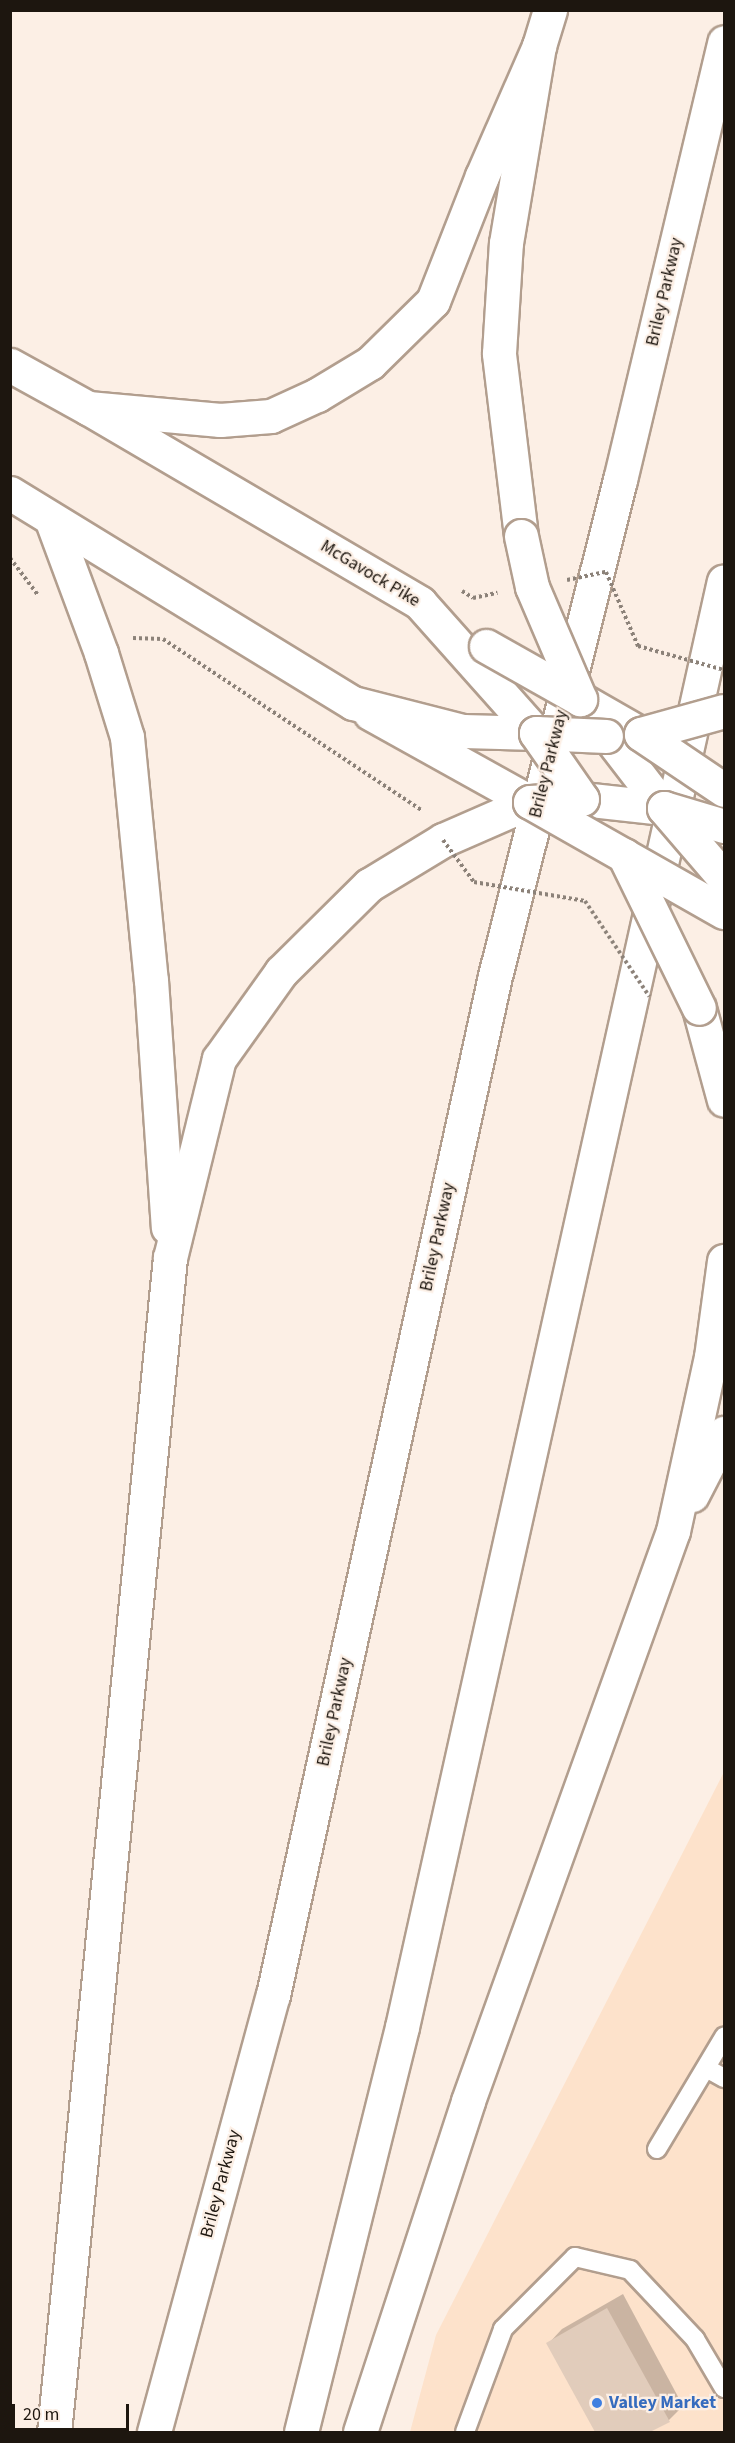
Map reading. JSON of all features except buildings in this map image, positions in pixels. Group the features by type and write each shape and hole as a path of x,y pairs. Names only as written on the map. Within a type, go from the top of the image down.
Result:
{"main road":[{"path":"88,408 220,420 271,416 317,395 370,363 433,301 482,176 539,46 550,10"},
{"name":"Briley Parkway","path":"154,2433 273,1995 495,976 620,480 724,42"},
{"path":"539,46 506,243 499,353 521,536 532,587 580,699 606,736 724,878"},
{"name":"McGavock Pike","path":"10,365 88,408 420,603 483,657 580,699 641,734 724,790"},
{"path":"10,494 352,704 461,746 530,802 724,912"},
{"path":"52,521 101,653 128,737 151,980 170,1258"},
{"path":"301,2433 404,2016 724,581"},
{"path":"483,657 624,855 699,1008 724,1100"},
{"path":"461,746 536,733 606,736 641,734 724,711"},
{"path":"54,2433 170,1258 219,1059 281,972 369,885 436,829 530,802 582,799 664,808 724,826"},
{"path":"360,2433 468,2101 673,1531 711,1357 724,1261"},
{"path":"673,1531 724,1433"}],"lane":[{"path":"657,2150 724,2037"},
{"path":"706,2068 724,2078"},
{"path":"465,2433 503,2329 575,2257 630,2270 695,2339 724,2388"}],"path":[{"path":"10,558 45,606"},
{"path":"532,587 606,572 638,646 724,670"},
{"path":"101,653 134,637 163,639 420,808 474,882 585,902 652,999 699,1008"}],"shaded area":[{"path":"724,1772 724,2432 410,2432 436,2335"}],"place":[{"name":"Valley Market","path":"597,2403"}]}
